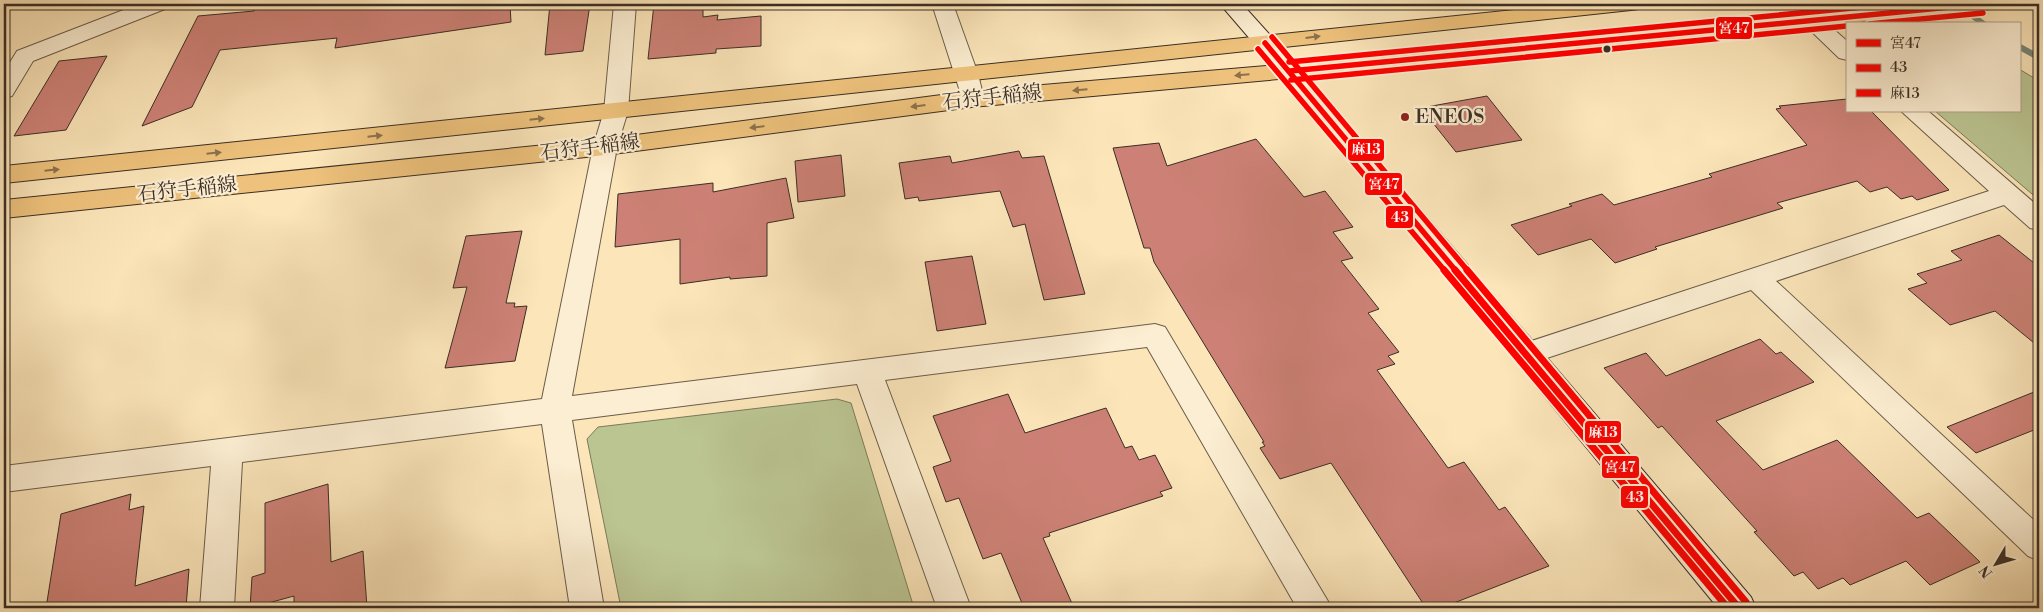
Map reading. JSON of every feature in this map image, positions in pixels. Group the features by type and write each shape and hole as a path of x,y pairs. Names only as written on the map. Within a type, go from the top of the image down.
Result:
{"main road":[{"name":"石狩手稲線","path":"4,175 1265,43 1442,22 1631,4"},
{"name":"石狩手稲線","path":"4,209 605,147 972,99 1290,71 1982,4"}],"street":[{"path":"4,90 25,56 157,4"},
{"path":"587,608 554,410 605,147 616,111 625,4"},
{"path":"942,4 967,74 972,99"},
{"path":"1231,4 1290,71 1739,608"},
{"path":"1793,4 1846,52"},
{"path":"1914,112 2039,221"},
{"path":"1526,354 2009,194"},
{"path":"1756,278 2039,546"},
{"path":"4,479 1155,335 1315,608"},
{"path":"867,371 954,608"},
{"path":"217,608 227,451"}],"green space":[{"path":"2020,70 2039,81 2039,200 1936,112 2020,112"},
{"path":"837,399 851,403 914,608 621,608 587,439 598,427"}],"building":[{"path":"257,4 510,4 511,22 335,48 337,38 220,50 192,107 142,126 198,16 254,11"},
{"path":"550,4 590,4 583,51 545,55"},
{"path":"654,4 703,4 703,17 718,15 717,20 761,16 761,46 716,49 716,53 648,59"},
{"path":"107,56 66,130 14,136 59,61"},
{"path":"1487,96 1522,140 1456,152 1421,108"},
{"path":"1846,99 1846,112 1872,112 1949,190 1917,200 1912,196 1901,199 1887,187 1870,192 1857,181 1777,203 1783,208 1655,247 1657,249 1615,263 1591,239 1538,255 1511,225 1572,206 1569,204 1602,194 1614,205 1712,177 1709,174 1807,145 1776,109 1781,108 1779,106"},
{"path":"1256,139 1304,197 1325,191 1353,227 1333,232 1353,258 1341,261 1379,309 1368,313 1399,352 1388,356 1395,364 1377,370 1448,468 1464,462 1499,510 1505,507 1549,566 1441,608 1426,608 1331,463 1280,479 1260,448 1265,446 1262,442 1264,442 1154,262 1150,248 1144,248 1113,148 1159,143 1167,166"},
{"path":"1019,151 1022,158 1044,156 1085,294 1044,300 1025,224 1013,227 1000,191 919,201 918,197 905,199 899,163 950,156 952,163"},
{"path":"841,155 845,196 798,202 795,161"},
{"path":"786,178 794,218 767,223 767,276 730,279 730,277 680,284 680,239 615,247 618,194 713,183 713,192"},
{"path":"522,231 506,303 515,303 514,307 527,306 515,361 445,368 467,287 453,288 466,236"},
{"path":"1999,235 2039,267 2039,347 1995,311 1950,325 1908,289 1927,283 1917,274 1962,260 1951,251"},
{"path":"972,256 986,324 937,331 925,262"},
{"path":"1760,339 1776,354 1781,352 1814,382 1716,421 1763,470 1837,440 1917,518 1929,513 1980,562 1930,585 1906,561 1850,585 1843,578 1818,589 1803,572 1794,576 1754,532 1757,531 1662,426 1658,428 1604,368 1646,353 1666,376"},
{"path":"2039,390 2039,428 1976,453 1947,427"},
{"path":"1008,394 1025,433 1106,408 1125,448 1132,446 1139,460 1155,455 1172,488 1160,492 1163,496 1049,533 1050,536 1043,538 1074,608 1024,608 1001,553 983,559 959,498 946,502 933,467 951,461 933,416"},
{"path":"328,484 331,562 363,551 367,608 294,608 294,596 250,608 252,577 265,573 265,503"},
{"path":"131,494 129,510 144,506 135,586 189,569 186,608 46,608 61,514"}],"waterway":[{"path":"1954,4 1982,22"},
{"path":"2020,47 2039,58"}],"transit line":[{"name":"麻13","path":"1289,62 1894,4"},
{"name":"宮47","path":"1290,71 1982,4"},
{"name":"43","path":"1890,22 1983,13"},
{"name":"43","path":"1291,80 1846,26"},
{"name":"麻13","path":"1272,37 1746,602"},
{"name":"宮47","path":"1265,43 1739,608"},
{"name":"43","path":"1258,49 1728,608"}],"place":[{"name":"ENEOS","path":"1405,117"}]}
